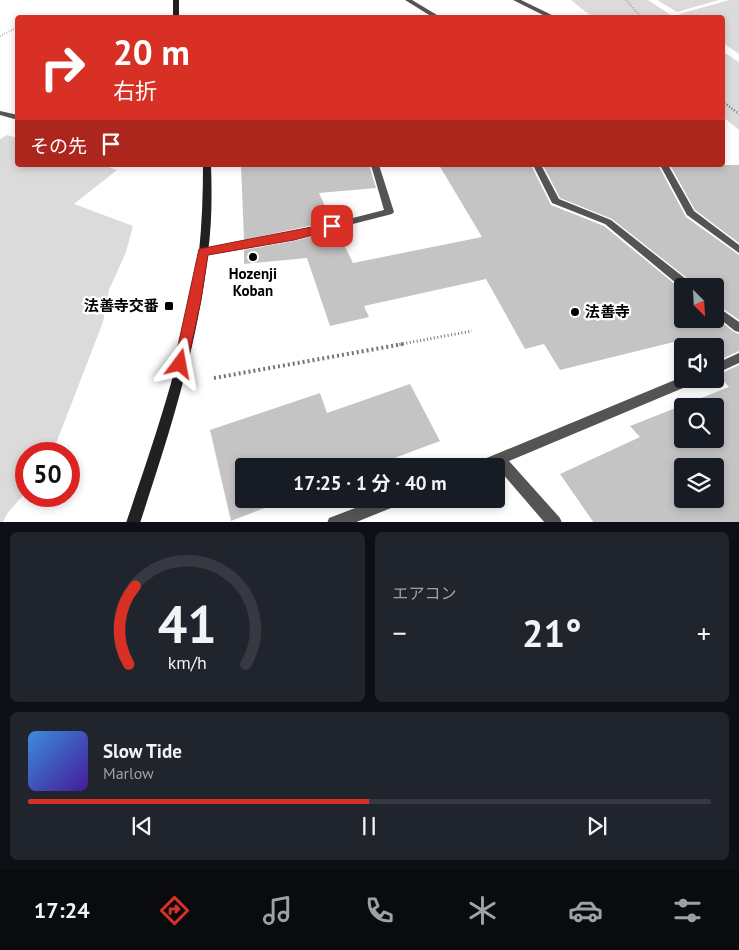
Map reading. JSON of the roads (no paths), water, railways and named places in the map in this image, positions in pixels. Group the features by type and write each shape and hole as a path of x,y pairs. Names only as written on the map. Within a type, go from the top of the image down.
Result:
{"main road":[{"path":"176,0 176,15"},
{"path":"133,522 164,425 195,300 203,252 208,186 206,167"}],"street":[{"path":"408,0 434,15"},
{"path":"516,0 548,15"},
{"path":"0,113 15,117"},
{"path":"203,252 294,236 389,212 376,167"},
{"path":"538,167 555,201 608,222 678,278"},
{"path":"665,167 690,213 739,250"},
{"path":"724,316 739,328"},
{"path":"724,365 739,358"},
{"path":"504,458 674,386"},
{"path":"505,467 555,522"},
{"path":"334,522 372,508"}],"place":[{"name":"Hozenji Koban","path":"253,257"},
{"name":"法善寺交番","path":"169,306"},
{"name":"法善寺","path":"575,312"}]}
